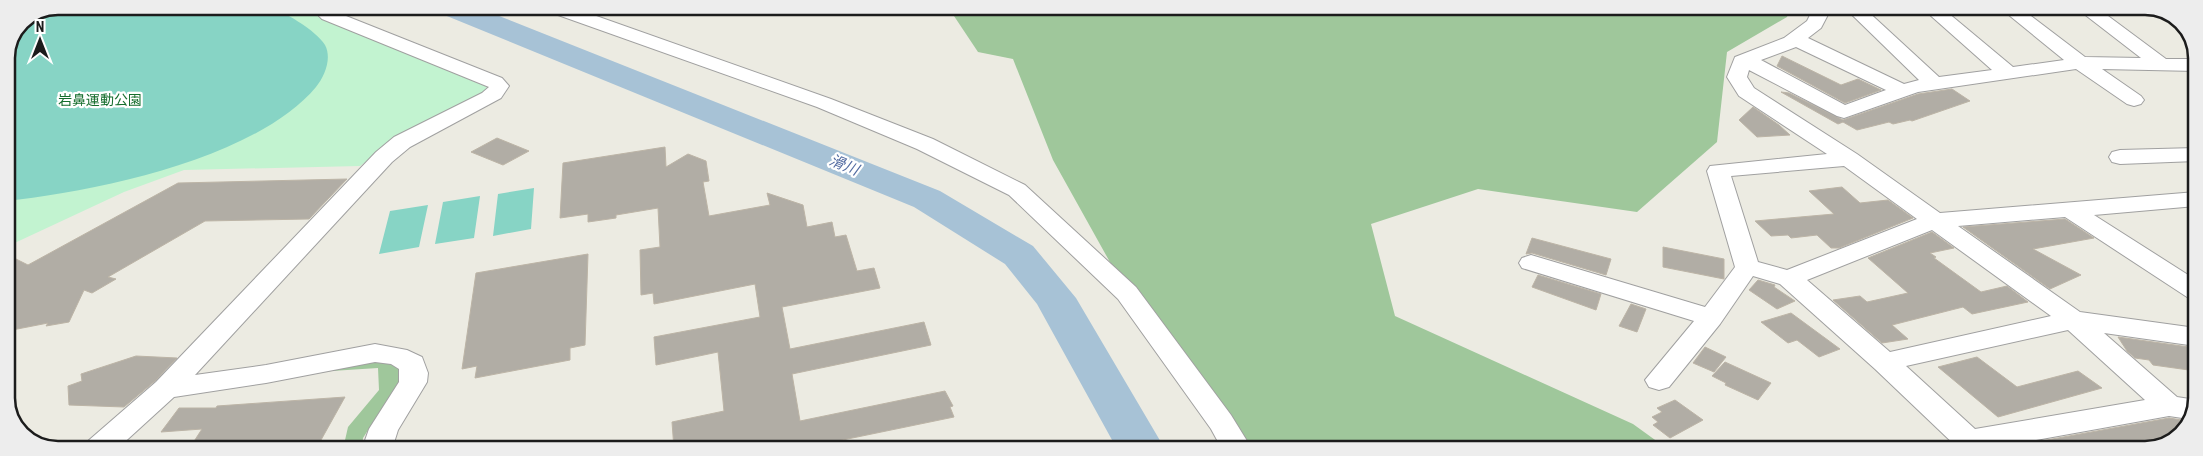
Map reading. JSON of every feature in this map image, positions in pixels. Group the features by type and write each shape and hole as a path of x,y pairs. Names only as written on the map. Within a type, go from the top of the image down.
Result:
{"street":[{"path":"107,441 166,389 384,157 402,142 489,97 498,89 499,86 495,82 328,15"},
{"path":"575,15 824,103 925,144 1017,190 1103,269 1126,293 1233,441"},
{"path":"1819,15 1814,24 1795,39 1742,61 1737,77 1746,92 1849,159 2073,320 2182,408"},
{"path":"1861,15 1934,84"},
{"path":"1939,15 2008,73"},
{"path":"2018,15 2080,63 2134,100"},
{"path":"2095,15 2161,64"},
{"path":"1795,39 1903,91"},
{"path":"1745,60 1844,112 1914,86 2080,63 2188,65"},
{"path":"2120,157 2188,154"},
{"path":"1748,267 1718,171 1849,159"},
{"path":"1789,278 1933,221 2069,209 2188,201"},
{"path":"2069,209 2188,286"},
{"path":"1532,263 1711,318"},
{"path":"1748,267 1789,278 1885,362 1969,441 2182,408"},
{"path":"1659,380 1711,318 1748,267"},
{"path":"1885,362 2073,320 2188,337"},
{"path":"166,389 266,374 359,355 375,353 397,356 412,364 413,382 384,429 380,441"}],"green space":[{"name":"岩鼻運動公園","path":"58,15 317,15 487,87 482,94 394,141 360,166 184,170 124,192 15,243 16,49 18,41 27,27 41,18"},
{"name":"岩鼻運動公園","path":"58,15 287,15 314,33 325,45 328,56 327,67 316,87 289,112 255,134 215,152 128,180 15,200 16,49 18,41 27,27 41,18"},
{"path":"953,15 1788,15 1727,52 1717,142 1637,212 1478,189 1371,224 1395,316 1633,424 1657,441 1218,441 1111,264 1053,160 1013,59 978,52"},
{"path":"534,188 531,229 493,236 498,194"},
{"path":"480,196 474,238 435,244 443,202"},
{"path":"428,205 419,247 379,254 390,211"},
{"path":"360,360 384,362 400,367 398,383 363,441 345,441 348,427 379,390 378,368 316,372"}],"building":[{"path":"1782,56 1841,85 1858,79 1881,90 1845,103 1777,66"},
{"path":"1952,89 1970,101 1912,121 1893,124 1889,122 1857,130 1843,122 1838,124 1781,92 1789,93 1843,120 1918,94"},
{"path":"1753,107 1790,135 1757,137 1739,120"},
{"path":"497,138 529,151 503,165 471,152"},
{"path":"665,147 666,167 688,154 706,161 709,181 703,182 709,216 770,205 767,193 803,205 807,227 832,222 835,237 846,235 857,271 874,268 880,288 782,307 790,349 924,322 931,345 792,374 800,421 945,391 953,406 950,407 954,417 838,441 673,441 672,422 724,411 718,352 656,365 654,337 760,317 755,284 654,304 653,293 641,295 640,250 660,247 658,208 616,215 616,218 588,222 588,214 560,218 563,163"},
{"path":"347,179 309,219 205,221 108,277 116,279 92,293 84,290 69,322 46,326 48,323 15,329 15,258 28,265 178,183"},
{"path":"1842,187 1860,203 1888,200 1913,218 1839,248 1831,248 1817,235 1791,238 1788,235 1771,236 1755,221 1834,214 1809,191"},
{"path":"2065,219 2094,238 2033,249 2081,275 2050,289 1963,227"},
{"path":"1932,232 1954,248 1930,253 1936,257 1934,258 1981,292 2007,286 2028,302 1972,314 1963,307 1892,325 1908,339 1882,343 1833,300 1860,296 1867,302 1908,293 1868,258"},
{"path":"1532,238 1611,259 1606,275 1532,253 1526,254"},
{"path":"1663,247 1724,259 1724,279 1663,267"},
{"path":"588,254 585,345 570,348 570,360 475,378 477,366 462,369 476,273"},
{"path":"1538,275 1601,294 1596,310 1532,287"},
{"path":"1758,280 1775,285 1774,287 1795,301 1777,309 1749,290"},
{"path":"1631,304 1646,309 1637,332 1619,326"},
{"path":"1791,313 1840,349 1819,357 1797,340 1788,343 1761,322"},
{"path":"2118,337 2188,347 2188,370 2153,365 2149,360 2135,358 2127,351"},
{"path":"1705,347 1726,357 1714,372 1693,363"},
{"path":"136,356 177,358 155,381 124,407 69,405 68,386 82,381 81,374"},
{"path":"1977,357 2017,387 2078,371 2102,388 1998,417 1938,367"},
{"path":"1725,362 1771,383 1758,400 1725,385 1726,383 1712,376"},
{"path":"345,397 320,441 194,441 202,429 161,432 179,408 216,408 217,406"},
{"path":"1675,400 1703,420 1670,438 1653,425 1658,422 1652,417 1662,412 1657,408"},
{"path":"2169,418 2182,420 2167,435 2151,441 2041,441"}],"waterway":[{"name":"滑川","path":"469,15 927,199 1019,255 1055,298 1136,441"}]}
